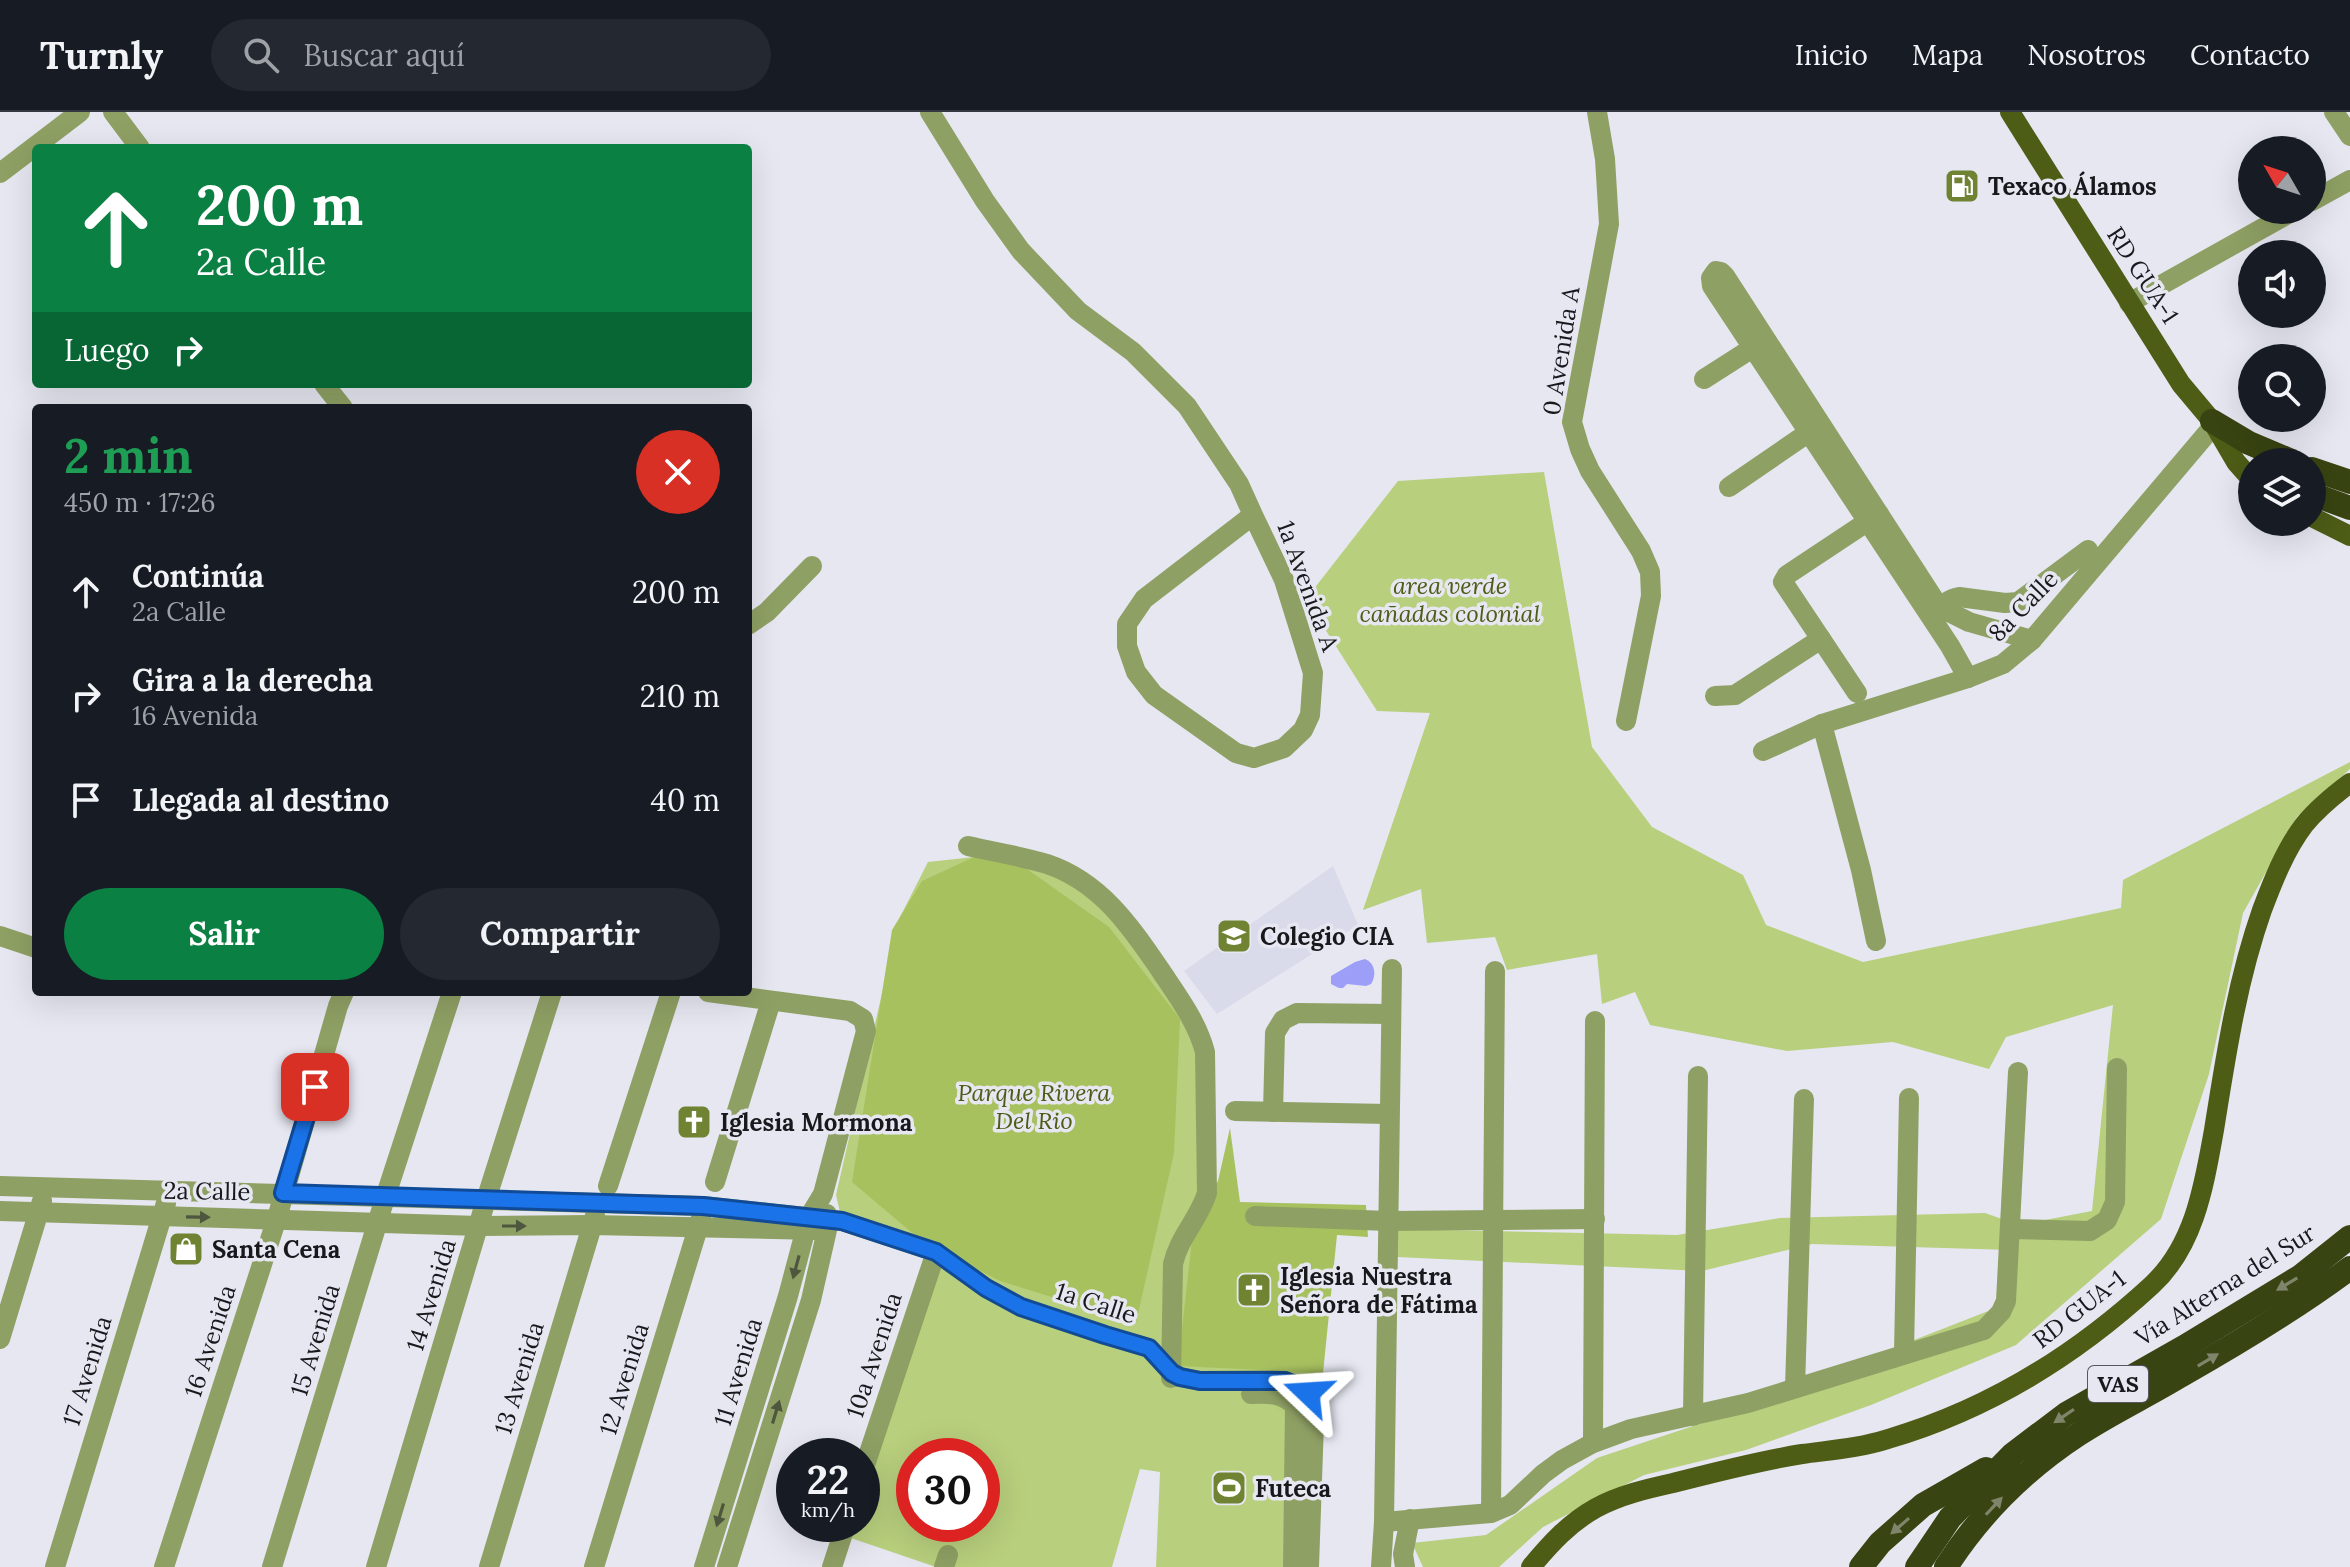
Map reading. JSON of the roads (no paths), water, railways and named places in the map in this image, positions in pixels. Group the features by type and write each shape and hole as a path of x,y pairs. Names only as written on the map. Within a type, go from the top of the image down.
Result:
{"highway":[{"path":"2215,426 2239,448"},
{"path":"2215,426 2243,448"},
{"path":"2215,426 2261,448"},
{"path":"2326,474 2350,482"},
{"path":"2326,495 2350,501"},
{"path":"2326,498 2350,508"},
{"name":"Vía Alterna del Sur","path":"1917,1567 1950,1518 2013,1454 2066,1414 2301,1276 2350,1237"},
{"name":"VAS","path":"1946,1567 1965,1537 2019,1480 2078,1435 2314,1295 2350,1268"},
{"path":"1861,1567 1880,1543 1923,1505 2013,1454"}],"main road":[{"name":"RD GUA-1","path":"2010,112 2181,384 2215,426 2238,464"},
{"path":"2326,524 2350,536"},
{"name":"RD GUA-1","path":"1531,1567 1556,1537 1595,1509 1630,1493 1739,1465 1886,1440 1991,1399 2045,1368 2155,1282 2192,1224 2204,1188 2234,1008 2267,895 2304,825 2331,797 2350,783"}],"street":[{"path":"38,144 80,112"},
{"path":"113,112 137,144"},
{"name":"1a Avenida A","path":"930,112 985,201 1021,251 1078,311 1133,352 1187,406 1239,484 1284,580 1313,673 1310,715 1303,730 1284,748 1254,758 1236,753 1154,695 1136,672 1127,646 1127,624 1144,599 1253,515"},
{"name":"0 Avenida A","path":"1597,112 1605,159 1609,224 1572,422 1590,471 1641,551 1650,572 1651,596 1626,721"},
{"path":"2334,112 2350,136"},
{"path":"0,173 32,149"},
{"path":"2326,193 2350,180"},
{"path":"2129,303 2270,224"},
{"path":"1704,379 1760,344 1935,612 1968,678"},
{"path":"327,388 340,404"},
{"name":"8a Calle","path":"1763,751 1822,724 2003,664 2032,640 2215,426"},
{"path":"1729,487 1815,428"},
{"path":"1857,693 1783,582 1784,578 1874,517"},
{"path":"1935,612 1952,598 1964,596 2005,603 2018,602 2088,550"},
{"path":"752,622 767,612 812,566"},
{"path":"1935,612 2032,640"},
{"path":"1715,696 1735,695 1821,639"},
{"path":"1822,724 1861,870 1876,941"},
{"path":"968,846 1048,865 1099,894 1134,931 1200,1032 1205,1052 1207,1193 1202,1210 1177,1248 1173,1264 1171,1379 1285,1381 1302,1388 1293,1567"},
{"path":"0,936 32,947"},
{"path":"1381,1567 1392,969"},
{"path":"1491,1513 1495,971"},
{"name":"16 Avenida","path":"164,1567 277,1218 343,996"},
{"name":"15 Avenida","path":"272,1567 451,996"},
{"name":"14 Avenida","path":"376,1567 551,996"},
{"name":"13 Avenida","path":"489,1567 593,1225 670,996"},
{"path":"715,1182 771,1001 736,996"},
{"name":"11 Avenida","path":"727,1567 811,1300 826,1225 823,1194 866,1031 863,1019 850,1011 771,1001"},
{"path":"1273,1112 1275,1033 1283,1020 1297,1013 1391,1014"},
{"path":"1593,1443 1595,1021"},
{"path":"2010,1229 2090,1231 2107,1220 2115,1202 2117,1068"},
{"path":"1384,1522 1491,1513 1510,1505 1543,1474 1593,1443 1631,1429 1748,1403 1984,1330 2001,1312 2006,1301 2018,1072"},
{"path":"1693,1416 1698,1076"},
{"path":"1904,1353 1909,1098"},
{"path":"1795,1388 1804,1099"},
{"path":"1235,1111 1389,1114"},
{"name":"2a Calle","path":"0,1186 486,1200 603,1195 703,1206 826,1225"},
{"path":"0,1339 46,1187"},
{"name":"17 Avenida","path":"55,1567 169,1191"},
{"name":"12 Avenida","path":"594,1567 703,1206"},
{"name":"2a Calle","path":"0,1211 479,1226 698,1228 826,1225"},
{"path":"1255,1216 1388,1221 1595,1219"},
{"name":"1a Calle","path":"826,1225 934,1258 987,1301 1005,1311 1139,1358 1171,1379"},
{"name":"11 Avenida","path":"704,1567 788,1296 826,1225"},
{"name":"10a Avenida","path":"874,1438 934,1258"},
{"path":"1301,1400 1312,1404 1314,1423 1309,1567"},
{"path":"1405,1567 1403,1554 1410,1519"},
{"path":"832,1567 840,1542"}],"water":[{"path":"1365,959 1374,970 1371,984 1347,984 1339,988 1331,984 1331,976"}],"place":[{"name":"Texaco Álamos","path":"1962,186"},
{"name":"Colegio CIA","path":"1234,936"},
{"name":"Iglesia Mormona","path":"694,1122"},
{"name":"Santa Cena","path":"186,1249"},
{"name":"Iglesia Nuestra Señora de Fátima","path":"1254,1290"},
{"name":"Futeca","path":"1229,1488"}],"park label":[{"name":"area verde cañadas colonial","path":"1450,599"},
{"name":"Parque Rivera Del Rio","path":"1034,1106"}]}
